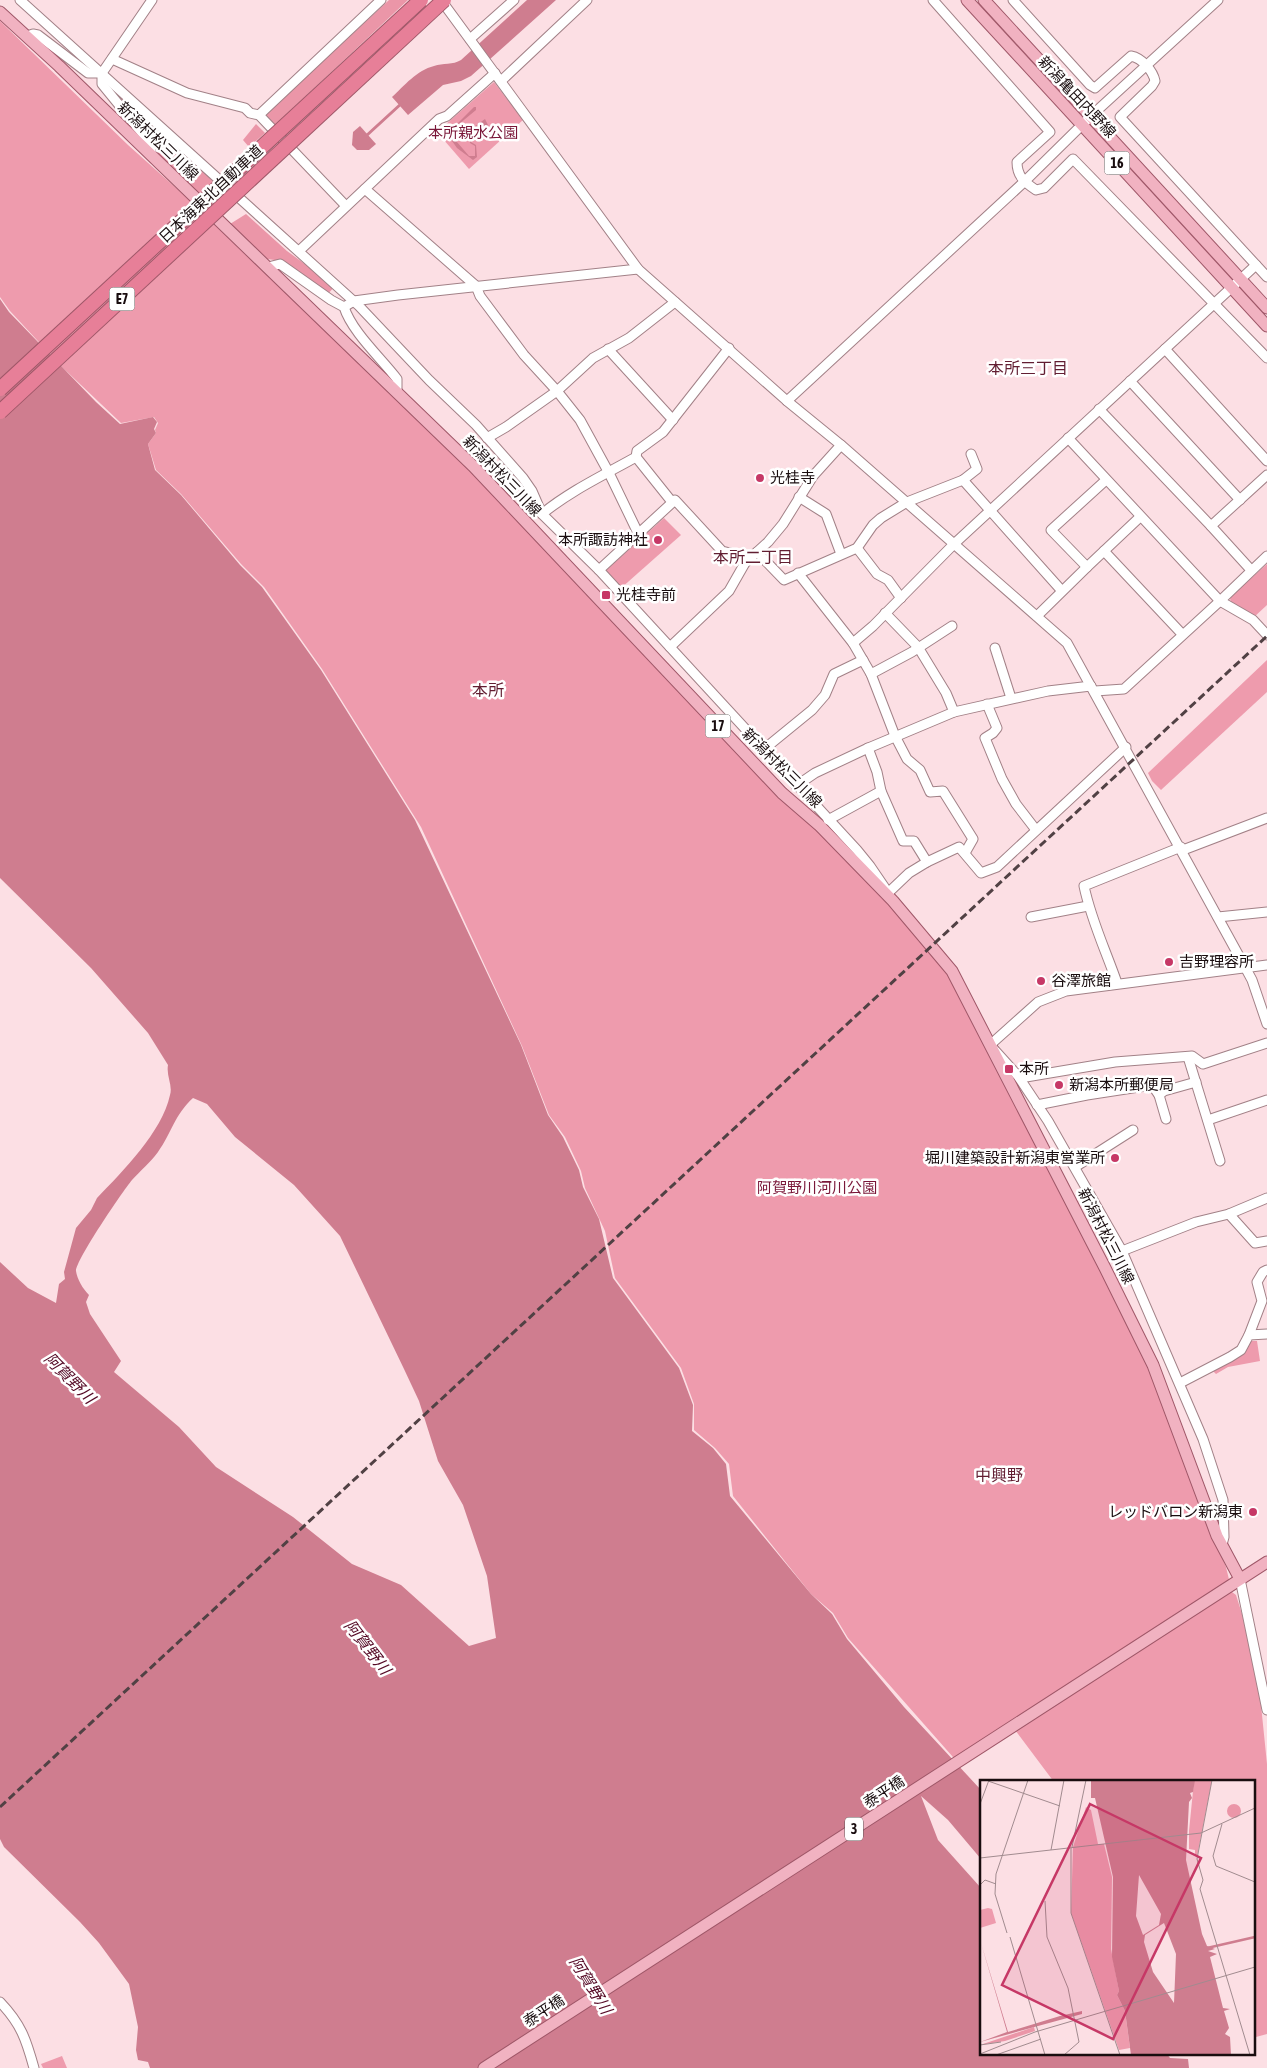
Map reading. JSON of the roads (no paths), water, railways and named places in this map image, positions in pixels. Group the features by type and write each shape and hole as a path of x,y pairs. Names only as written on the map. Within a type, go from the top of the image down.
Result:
{"highway":[{"name":"日本海東北自動車道","path":"0,389 421,0"},
{"name":"日本海東北自動車道","path":"0,412 444,0"}],"main road":[{"name":"新潟亀田内野線","path":"967,0 1086,120 1267,308"},
{"name":"新潟亀田内野線","path":"984,0 1086,120 1267,326"},
{"name":"新潟村松三川線","path":"0,12 151,154 473,466 782,793 819,825 891,897 952,971 1153,1365 1216,1536 1240,1579"},
{"name":"3","path":"1240,1579 1267,1562"},
{"name":"泰平橋","path":"484,2068 1240,1579"}],"street":[{"path":"20,0 354,301 487,438 523,478 532,491 542,514 599,570 870,866 891,897 909,873 959,847 981,873 996,867 1126,747"},
{"path":"151,154 150,144 102,84 102,73 152,0"},
{"path":"259,115 381,0"},
{"path":"441,0 638,269 787,401 841,445 1067,642 1182,848 1252,980 1267,1024"},
{"path":"470,39 514,0"},
{"path":"501,81 587,0"},
{"path":"933,0 1050,132 1017,162 1017,169 1024,182 1036,190 1044,188 1073,159 1267,358"},
{"path":"1013,0 1090,86 1094,88 1132,56 1138,58 1151,71 1155,81 1120,117 1267,277"},
{"path":"787,401 1024,182 1086,120 1218,0"},
{"path":"27,36 38,35 88,73 102,73"},
{"path":"112,59 186,93 245,108 250,113 259,115 346,206"},
{"path":"299,251 438,119 447,116 495,73"},
{"path":"365,189 476,286 480,296 524,355 557,391 580,420 609,473 638,533"},
{"path":"268,268 280,264 344,307 367,342 397,379 396,392"},
{"path":"853,643 873,626 954,544 1212,303 1232,288 1256,265"},
{"path":"344,307 354,301 638,269"},
{"path":"487,438 557,391 593,358 629,338 676,302"},
{"path":"672,502 636,457 637,451 663,432 729,348"},
{"path":"608,349 673,420"},
{"path":"1164,349 1267,462"},
{"path":"1130,381 1240,500"},
{"path":"1099,409 1251,570"},
{"path":"1068,438 1220,601 1253,620 1267,635"},
{"path":"670,647 729,591 745,563 768,542 783,524 814,476 841,445"},
{"path":"757,552 784,580 857,548 873,525 907,502 963,480 977,469 970,454"},
{"path":"542,514 571,493 636,457"},
{"path":"1211,526 1267,476"},
{"path":"963,480 1062,591"},
{"path":"1086,567 1051,530 1106,480"},
{"path":"799,497 826,514 841,554"},
{"path":"599,570 674,500 722,551 734,554 745,563"},
{"path":"1037,616 1140,517"},
{"path":"857,548 877,574 888,580 901,598"},
{"path":"1104,551 1182,634"},
{"path":"796,786 815,773 868,748 954,712 1048,691 1124,689 1267,556"},
{"path":"798,573 853,643 871,674 895,736 908,760 920,770 930,792 944,791 955,808 973,839 965,853"},
{"path":"885,612 918,647 946,693 954,712"},
{"path":"871,674 912,652 952,626"},
{"path":"995,648 1011,698"},
{"path":"763,750 812,710 825,694 834,674 863,660"},
{"path":"987,704 997,728 985,738 1002,779 1016,804 1036,830"},
{"path":"868,748 882,791 903,841 914,840 927,862"},
{"path":"828,820 882,791"},
{"path":"1117,984 1088,906 1084,886 1267,818"},
{"path":"1031,917 1088,906"},
{"path":"1218,917 1267,912"},
{"path":"1222,1545 1224,1537 1222,1500 1203,1439 1122,1251 1075,1167 1020,1078 990,1045 1025,1012 1038,1002 1052,995 1066,991 1267,965"},
{"path":"1020,1078 1115,1062 1192,1056 1203,1064 1267,1043"},
{"path":"1188,1057 1220,1161"},
{"path":"1159,1095 1164,1091 1196,1082"},
{"path":"1037,1105 1152,1085 1159,1095 1166,1119"},
{"path":"1208,1120 1267,1100"},
{"path":"1075,1167 1132,1130"},
{"path":"1122,1251 1196,1222 1229,1214 1267,1198"},
{"path":"1229,1214 1254,1243 1267,1241"},
{"path":"1180,1382 1240,1350 1249,1336 1262,1301 1257,1282 1263,1272 1267,1270"},
{"path":"1249,1336 1267,1334"},
{"path":"1240,1579 1267,1710"},
{"path":"0,2002 16,2018 26,2041 34,2068"}],"water":[{"path":"527,0 556,0 471,76 461,81 443,85 408,115 392,97 422,71 434,66 455,63 461,60"},
{"path":"476,107 476,110 453,129 451,135 469,156 475,156 475,146 470,143 467,132 485,119 491,131 504,133 505,135 496,135 485,139 474,137 471,132 469,133 471,142 476,145 477,157 473,160 457,148 447,134"},
{"path":"360,126 376,144 369,150 357,150 352,145 353,132"},
{"name":"阿賀野川","path":"0,299 9,312 96,402 120,424 153,417 157,422 154,429 156,433 148,444 155,470 181,495 240,565 262,587 321,670 415,820 521,1045 548,1115 563,1137 579,1170 583,1187 599,1219 613,1278 679,1368 693,1405 692,1431 713,1448 726,1464 730,1496 811,1594 832,1614 847,1639 904,1707 980,1789 980,1858 948,1820 921,1796 938,1840 980,1887 980,2056 1168,2056 1170,2058 1188,2059 1189,2068 150,2068 148,2062 138,2060 136,2050 138,2027 129,1984 99,1943 4,1847 0,1839 0,1262 28,1288 56,1303 59,1284 65,1279 64,1272 76,1228 91,1210 97,1198 150,1137 166,1109 171,1088 168,1065 148,1033 91,968 0,878","holes":["193,1098 207,1104 235,1137 294,1185 340,1236 419,1401 438,1461 463,1505 487,1576 496,1638 469,1646 401,1585 352,1564 293,1517 216,1467 179,1427 114,1372 121,1361 90,1314 86,1302 89,1295 81,1284 76,1271 83,1254 110,1211 132,1180 158,1152 177,1117"]}],"waterway":[{"path":"366,136 402,103"}],"railway":[{"path":"0,1807 1267,636"}],"place":[{"name":"光桂寺","path":"760,478"},
{"name":"本所諏訪神社","path":"658,540"},
{"name":"光桂寺前","path":"606,595"},
{"name":"吉野理容所","path":"1169,962"},
{"name":"谷澤旅館","path":"1041,981"},
{"name":"本所","path":"1009,1069"},
{"name":"新潟本所郵便局","path":"1059,1085"},
{"name":"堀川建築設計新潟東営業所","path":"1115,1158"},
{"name":"レッドバロン新潟東","path":"1253,1512"}],"district":[{"name":"本所三丁目","path":"1028,368"},
{"name":"本所二丁目","path":"753,557"},
{"name":"本所","path":"488,690"},
{"name":"中興野","path":"999,1475"}],"park label":[{"name":"本所親水公園","path":"473,133"},
{"name":"阿賀野川河川公園","path":"817,1188"}]}
